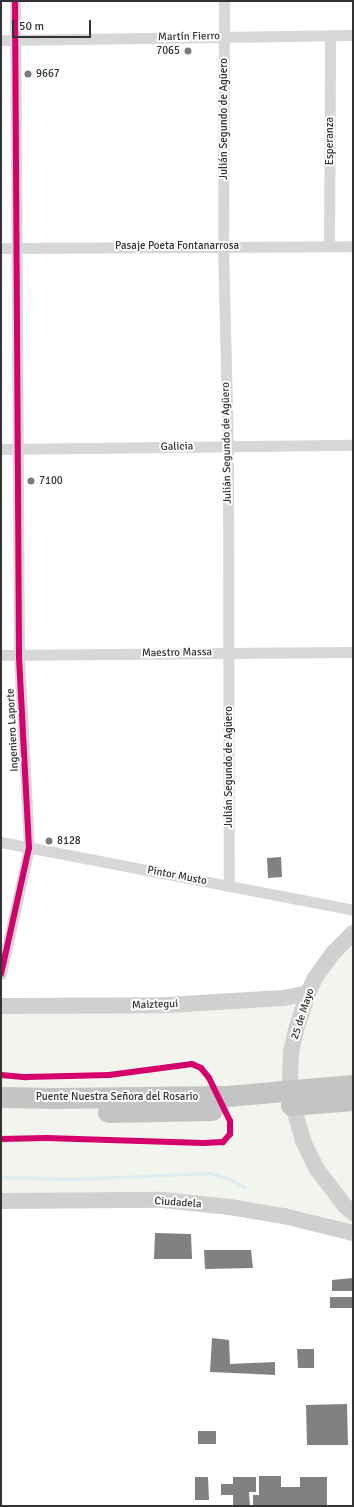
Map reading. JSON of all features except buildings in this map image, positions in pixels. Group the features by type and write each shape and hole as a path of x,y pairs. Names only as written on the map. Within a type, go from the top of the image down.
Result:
{"highway":[{"name":"Puente Nuestra Señora del Rosario","path":"1,1097 64,1098 226,1096 353,1085"},
{"name":"Puente Nuestra Señora del Rosario","path":"1,1111 168,1112 239,1109 353,1100"}],"main road":[{"name":"25 de Mayo","path":"353,933 333,953 316,978 308,994 296,1030 291,1052 290,1082 294,1109 303,1141 316,1168 345,1206 353,1213"},
{"name":"Maiztegui","path":"1,1006 168,1005 284,998 308,994"},
{"name":"Ciudadela","path":"1,1201 163,1200 238,1208 284,1216 353,1232"}],"street":[{"name":"Ingeniero Laporte","path":"1,974 29,848 19,654 15,1"},
{"name":"Julián Segundo de Agüero","path":"224,1 223,246 228,446 229,886"},
{"name":"Esperanza","path":"329,246 330,35"},
{"name":"Martín Fierro","path":"1,40 353,35"},
{"name":"Pasaje Poeta Fontanarrosa","path":"1,248 353,246"},
{"name":"Galicia","path":"1,450 353,445"},
{"name":"Maestro Massa","path":"1,655 353,652"},
{"name":"Pintor Musto","path":"1,842 353,910"}],"shaded area":[{"path":"353,933 353,1233 230,1207 1,1201 1,1006 308,993"}],"waterway":[{"path":"1,1177 73,1179 209,1173 227,1178 245,1187"}],"cycle path":[{"path":"1,974 29,848 19,654 15,1"},
{"path":"1,1075 26,1077 109,1075 192,1064 201,1068 209,1078 230,1121 230,1134 223,1142 203,1143 46,1138 1,1139"}],"place":[{"name":"7065","path":"188,51"},
{"name":"9667","path":"28,74"},
{"name":"7100","path":"31,481"},
{"name":"8128","path":"49,841"}]}
